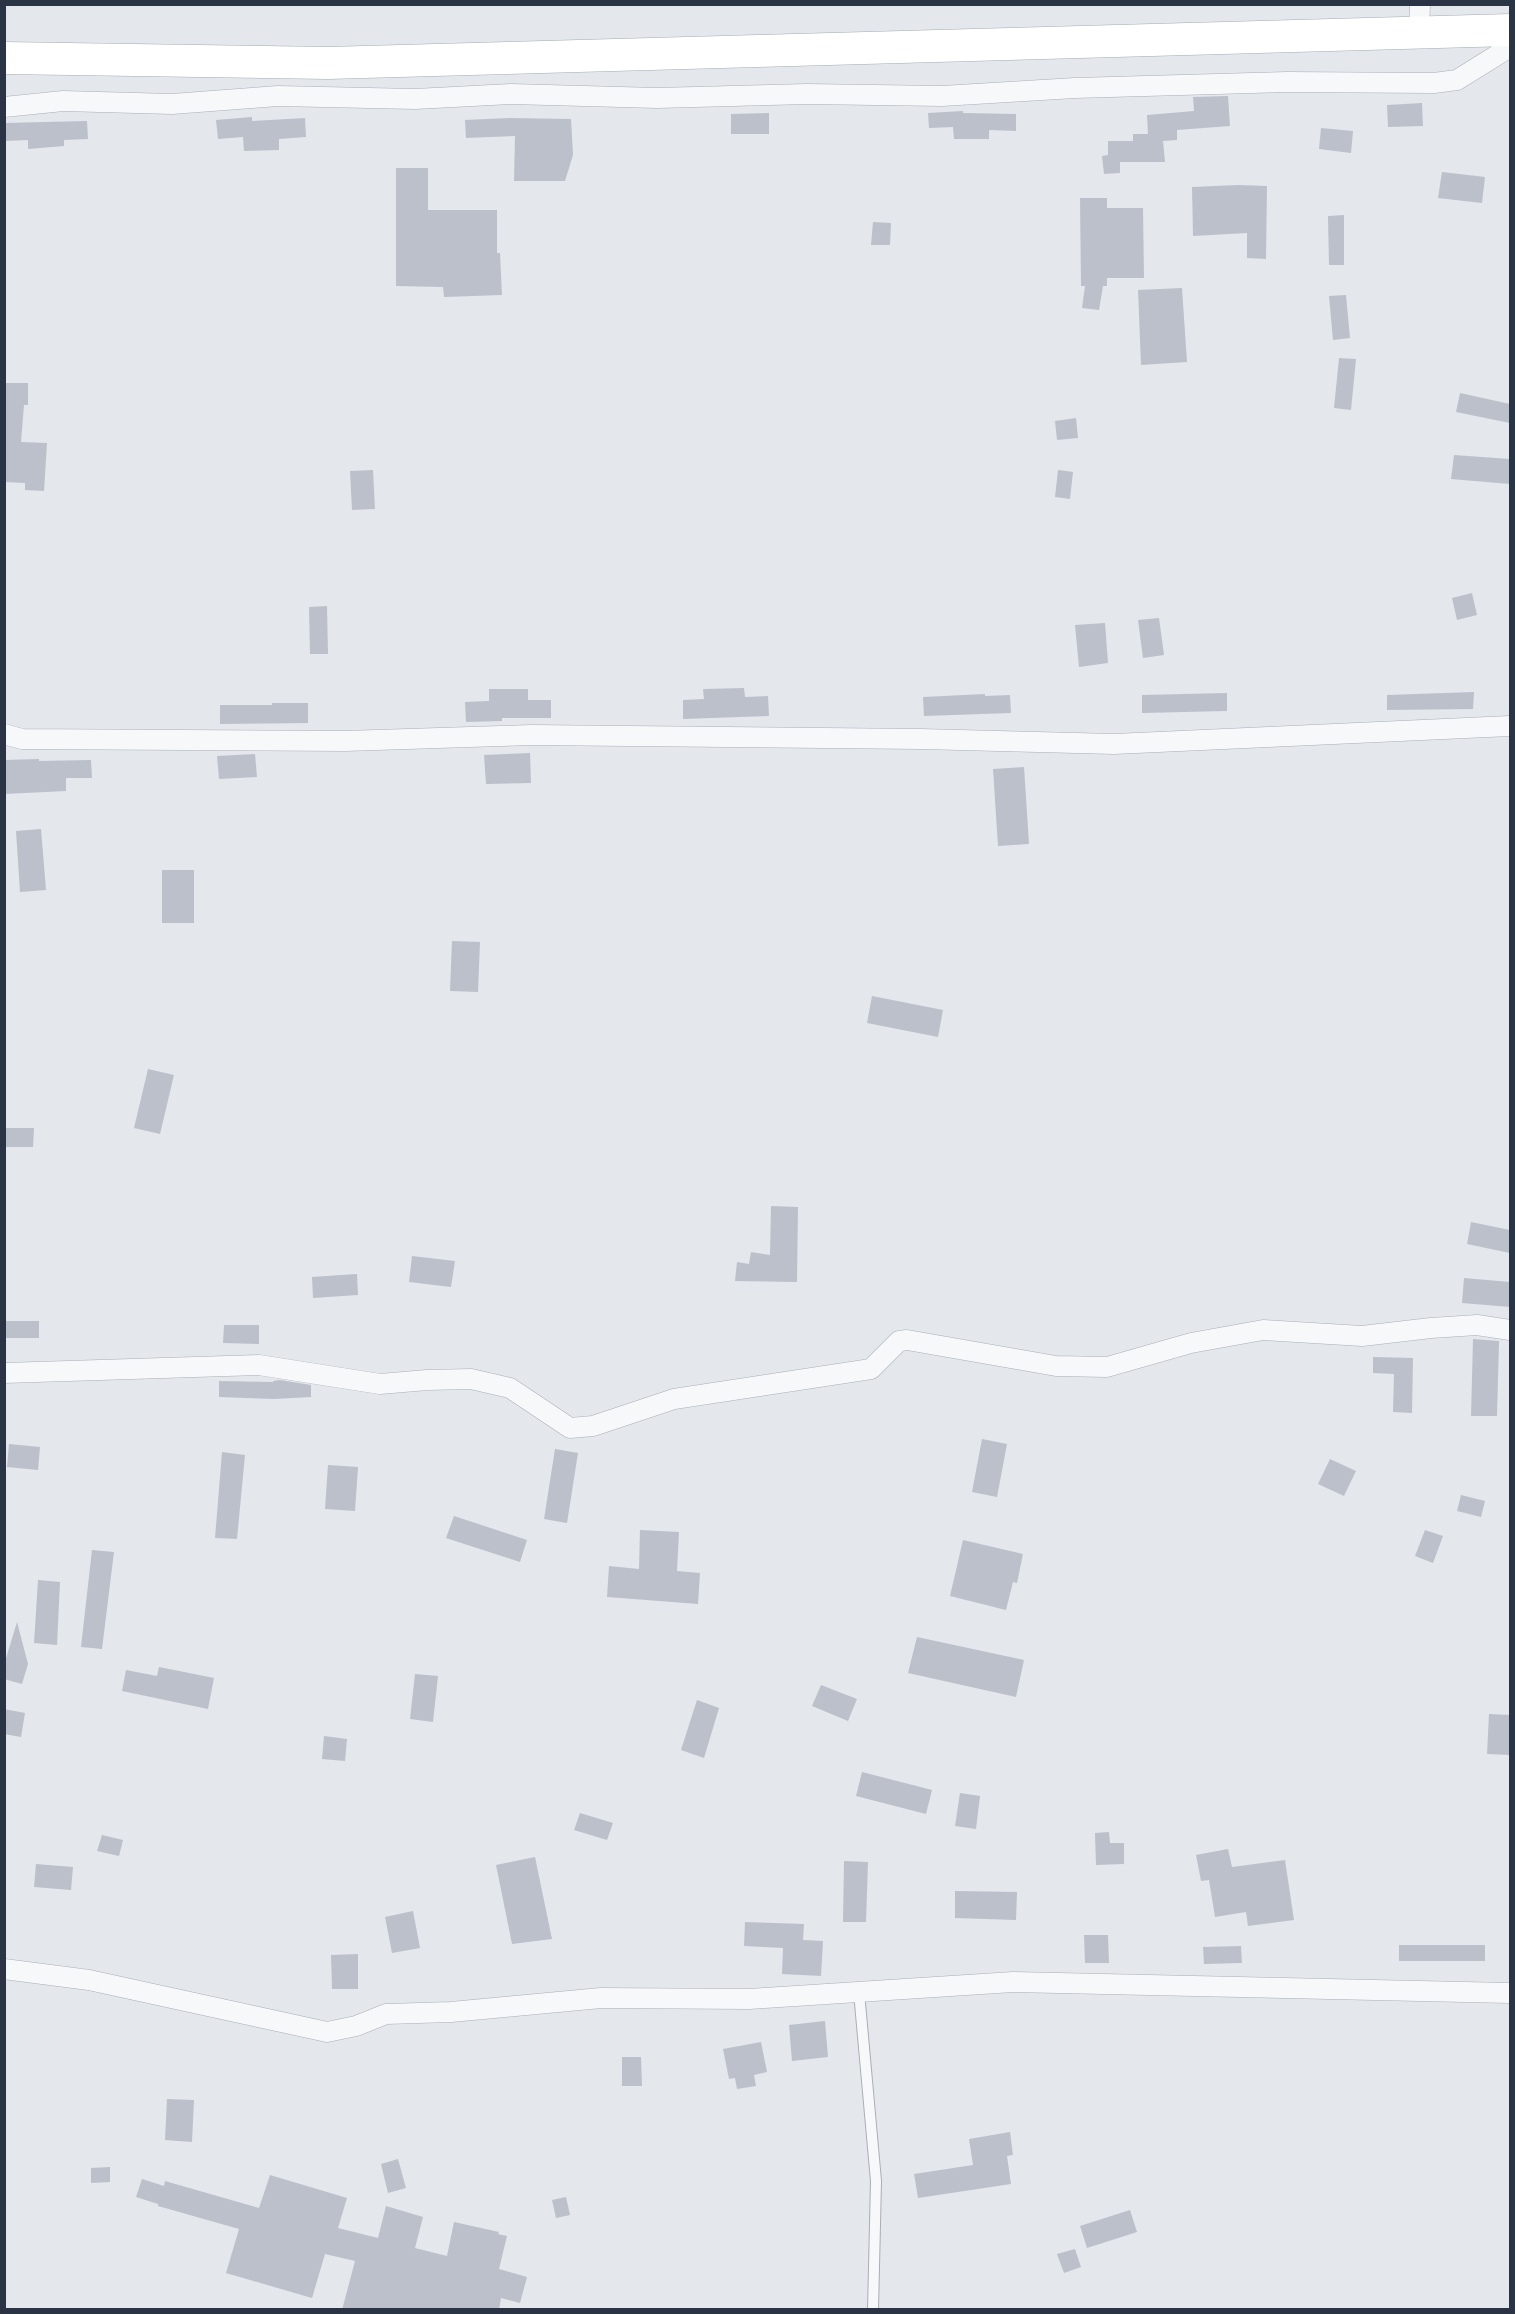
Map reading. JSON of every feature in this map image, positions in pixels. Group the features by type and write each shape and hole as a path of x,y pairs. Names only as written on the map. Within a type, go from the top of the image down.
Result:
{"main road":[{"path":"4,58 328,63 1419,18 1510,30"}],"street":[{"path":"4,107 63,101 172,104 278,96 415,99 511,94 657,98 807,94 942,96 1076,88 1287,82 1434,84 1457,80 1510,47"},
{"path":"4,734 22,739 159,741 345,741 532,735 921,739 1114,744 1510,726"},
{"path":"4,1373 259,1365 380,1384 471,1379 510,1388 570,1428 593,1426 674,1399 871,1369 899,1341 907,1340 1056,1366 1107,1367 1191,1343 1263,1330 1362,1336 1431,1328 1477,1326 1510,1330"},
{"path":"4,1969 89,1980 327,2032 356,2026 386,2014 451,2012 601,1998 749,2000 1013,1982 1510,1994"}],"lane":[{"path":"859,1992 876,2181 873,2310"}],"building":[{"path":"1228,96 1230,126 1177,130 1177,140 1163,141 1165,162 1120,162 1120,173 1104,174 1102,156 1108,155 1108,141 1133,141 1133,134 1148,134 1147,115 1194,111 1193,97"},
{"path":"1422,103 1423,126 1388,127 1387,105"},
{"path":"963,111 963,113 1016,114 1016,131 989,130 989,139 954,139 953,127 929,128 928,113"},
{"path":"769,113 769,134 731,134 731,114"},
{"path":"252,117 252,121 305,118 306,137 279,139 279,150 244,151 243,137 218,139 216,120"},
{"path":"571,119 573,155 565,181 514,181 515,136 466,138 465,120"},
{"path":"87,121 88,139 64,140 64,146 28,149 28,140 4,141 4,123"},
{"path":"1321,128 1353,131 1351,153 1319,149"},
{"path":"396,168 428,168 428,210 497,210 497,253 500,253 502,295 444,297 443,287 396,286"},
{"path":"1442,172 1485,177 1482,203 1438,198"},
{"path":"1267,186 1266,259 1247,258 1247,233 1193,236 1192,187"},
{"path":"1080,198 1107,198 1107,208 1143,208 1144,278 1107,278 1107,286 1103,286 1099,310 1082,308 1085,286 1081,286"},
{"path":"1344,215 1344,265 1329,265 1328,216"},
{"path":"873,222 891,223 890,245 871,245"},
{"path":"1182,288 1187,362 1141,365 1138,290"},
{"path":"1346,295 1350,338 1333,340 1329,296"},
{"path":"1339,358 1356,359 1351,410 1334,408"},
{"path":"4,383 28,383 28,405 24,405 21,442 47,443 44,491 25,490 25,483 4,482"},
{"path":"1460,393 1510,404 1510,423 1456,412"},
{"path":"1076,418 1078,438 1057,440 1055,421"},
{"path":"1454,455 1510,459 1510,484 1451,479"},
{"path":"373,470 375,509 352,510 350,471"},
{"path":"1058,470 1073,472 1070,499 1055,497"},
{"path":"1472,593 1477,615 1457,620 1452,598"},
{"path":"327,606 328,654 310,654 309,607"},
{"path":"1159,618 1164,655 1143,658 1138,620"},
{"path":"1105,623 1108,663 1079,667 1075,625"},
{"path":"744,688 745,697 768,696 769,716 683,719 683,700 704,699 703,689"},
{"path":"489,689 528,689 528,700 551,700 551,718 502,718 502,721 466,722 465,702 489,701"},
{"path":"1474,692 1473,709 1387,710 1387,695"},
{"path":"1227,693 1227,711 1142,713 1142,695"},
{"path":"985,694 985,696 1010,695 1011,713 924,716 923,697"},
{"path":"272,703 308,703 308,723 220,724 220,705 272,705"},
{"path":"530,753 531,783 486,784 484,755"},
{"path":"255,754 257,777 219,779 217,756"},
{"path":"39,759 39,761 91,760 92,778 66,778 66,791 4,794 4,760"},
{"path":"1024,767 1029,844 998,846 993,769"},
{"path":"41,829 46,890 20,892 16,831"},
{"path":"162,870 194,870 194,923 162,923"},
{"path":"452,941 480,942 478,992 450,991"},
{"path":"872,996 943,1010 938,1037 867,1023"},
{"path":"148,1069 174,1075 160,1134 134,1128"},
{"path":"4,1128 34,1128 33,1147 4,1147"},
{"path":"771,1206 798,1207 797,1282 735,1281 737,1262 749,1264 751,1252 770,1255"},
{"path":"1471,1222 1510,1230 1510,1253 1467,1244"},
{"path":"412,1256 455,1261 451,1287 409,1282"},
{"path":"357,1274 358,1295 313,1298 312,1277"},
{"path":"1464,1278 1510,1282 1510,1307 1462,1303"},
{"path":"6,1321 39,1321 39,1338 6,1338"},
{"path":"224,1325 259,1325 259,1344 223,1343"},
{"path":"1473,1339 1499,1341 1497,1416 1471,1416"},
{"path":"1373,1357 1413,1358 1412,1413 1393,1412 1394,1374 1373,1373"},
{"path":"280,1380 311,1385 311,1397 274,1399 219,1397 219,1381 273,1382"},
{"path":"982,1439 1007,1444 997,1497 972,1492"},
{"path":"9,1444 40,1447 38,1470 7,1467"},
{"path":"555,1449 578,1453 567,1523 544,1519"},
{"path":"222,1452 245,1455 237,1539 215,1538"},
{"path":"1330,1459 1356,1471 1344,1496 1318,1484"},
{"path":"328,1465 358,1467 355,1511 325,1509"},
{"path":"1461,1495 1485,1501 1481,1517 1457,1511"},
{"path":"454,1516 527,1540 520,1562 446,1538"},
{"path":"640,1530 679,1532 677,1571 700,1573 698,1604 607,1597 609,1566 639,1569"},
{"path":"1425,1530 1443,1536 1433,1563 1415,1556"},
{"path":"963,1540 1023,1554 1017,1583 1013,1582 1006,1610 950,1596"},
{"path":"92,1550 114,1552 102,1649 81,1647"},
{"path":"38,1580 60,1582 57,1645 34,1643"},
{"path":"17,1622 28,1664 22,1684 4,1679 4,1665"},
{"path":"917,1637 1024,1660 1016,1697 908,1673"},
{"path":"159,1667 214,1678 208,1709 122,1691 126,1670 157,1676"},
{"path":"415,1674 438,1676 433,1722 410,1719"},
{"path":"821,1685 857,1699 848,1721 812,1706"},
{"path":"697,1700 719,1708 704,1758 681,1750"},
{"path":"4,1709 25,1713 21,1737 4,1734"},
{"path":"1489,1714 1510,1715 1510,1755 1487,1754"},
{"path":"324,1736 347,1739 345,1761 322,1759"},
{"path":"862,1772 932,1790 926,1814 856,1796"},
{"path":"960,1793 980,1796 976,1829 955,1826"},
{"path":"580,1813 613,1823 607,1840 574,1830"},
{"path":"1109,1832 1110,1843 1124,1843 1124,1864 1096,1865 1095,1833"},
{"path":"102,1835 123,1840 119,1856 97,1851"},
{"path":"1228,1849 1232,1867 1285,1860 1294,1920 1248,1926 1246,1912 1215,1917 1209,1880 1201,1881 1196,1855"},
{"path":"535,1857 552,1939 512,1944 496,1865"},
{"path":"844,1861 868,1862 866,1922 843,1922"},
{"path":"36,1864 73,1867 71,1890 34,1887"},
{"path":"955,1891 1017,1892 1016,1920 955,1918"},
{"path":"413,1911 420,1948 392,1953 385,1917"},
{"path":"745,1922 804,1924 803,1940 823,1941 821,1976 782,1974 783,1948 744,1946"},
{"path":"1084,1935 1108,1935 1109,1963 1085,1963"},
{"path":"1399,1945 1485,1945 1485,1961 1399,1961"},
{"path":"1241,1946 1242,1963 1204,1964 1203,1947"},
{"path":"358,1954 358,1989 332,1989 331,1955"},
{"path":"825,2021 828,2057 792,2061 789,2025"},
{"path":"761,2042 767,2072 754,2075 756,2086 737,2089 735,2078 729,2079 723,2049"},
{"path":"622,2057 641,2057 642,2086 622,2086"},
{"path":"167,2099 194,2100 192,2142 165,2140"},
{"path":"1010,2132 1013,2155 1007,2156 1011,2184 918,2198 914,2174 973,2165 969,2139"},
{"path":"398,2159 406,2188 388,2193 381,2164"},
{"path":"110,2167 110,2182 91,2183 91,2168"},
{"path":"270,2175 347,2198 338,2228 378,2238 386,2206 423,2217 415,2248 447,2256 454,2222 499,2232 498,2234 507,2236 499,2269 527,2277 520,2303 501,2298 499,2310 342,2310 355,2261 325,2254 312,2298 226,2273 239,2229 158,2206 158,2204 136,2197 142,2179 164,2186 165,2181 259,2208"},
{"path":"566,2197 570,2215 556,2218 552,2200"},
{"path":"1130,2210 1137,2232 1087,2248 1080,2226"},
{"path":"1075,2249 1081,2267 1064,2273 1057,2254"}]}
